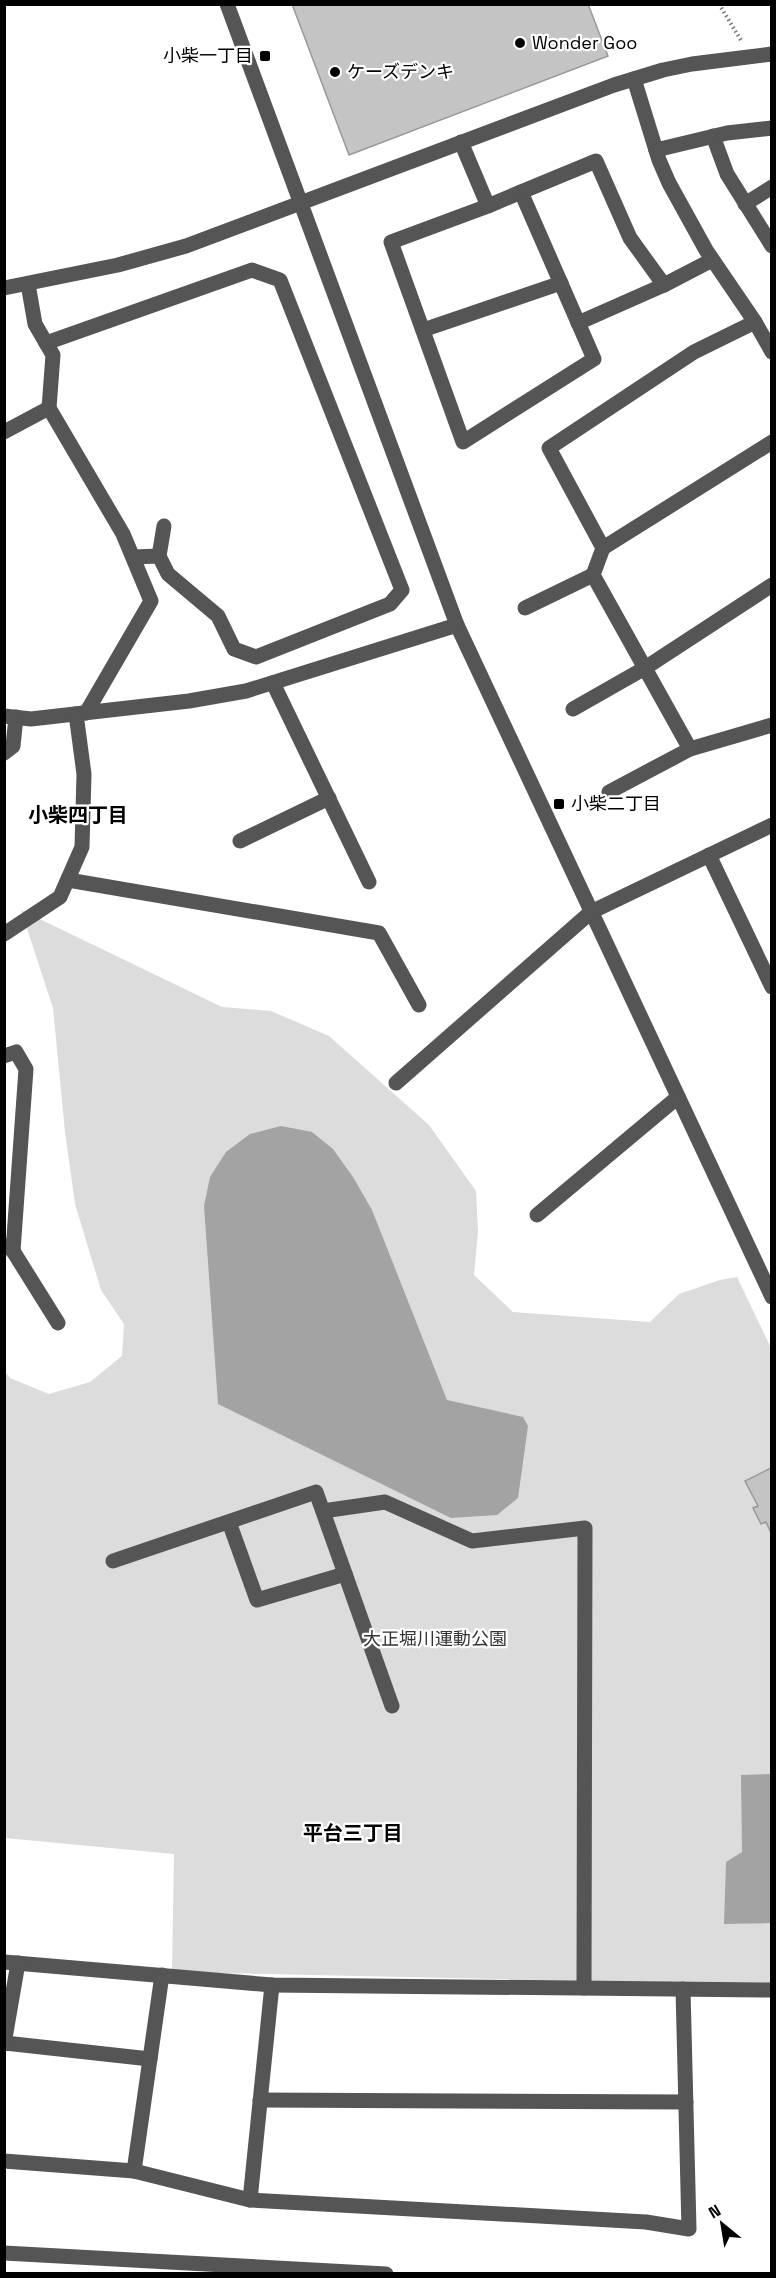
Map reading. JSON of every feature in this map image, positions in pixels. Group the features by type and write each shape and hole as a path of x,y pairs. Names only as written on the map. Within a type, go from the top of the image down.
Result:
{"street":[{"path":"228,4 457,625 678,1097 766,1268 771,1297"},
{"path":"4,288 118,265 186,246 634,79 682,66 771,54"},
{"path":"634,79 669,183 712,260 755,322 771,352"},
{"path":"656,150 713,136 771,128"},
{"path":"713,136 727,174 771,246"},
{"path":"461,142 488,206"},
{"path":"521,192 594,359 463,442 392,242 488,206 521,192 596,161 630,238 664,285"},
{"path":"745,204 771,188"},
{"path":"578,323 664,285 712,260"},
{"path":"46,343 252,270 280,280 402,590 390,604 256,657 234,649 218,616 168,574 159,556 164,526"},
{"path":"423,330 561,283"},
{"path":"4,934 60,897 68,880 82,847 84,774 81,713 151,601 123,534 49,408 53,355 34,324 28,284"},
{"path":"603,548 549,448 694,352 755,322"},
{"path":"4,432 49,408"},
{"path":"525,608 593,575 603,548 771,442"},
{"path":"133,557 159,556"},
{"path":"593,575 690,749"},
{"path":"573,709 645,668 771,585"},
{"path":"4,753 13,746 10,716 31,719 189,701 246,691 457,625"},
{"path":"273,682 369,882"},
{"path":"609,792 690,749 771,725"},
{"path":"240,841 328,798"},
{"path":"396,1083 591,912 771,825"},
{"path":"709,855 771,987"},
{"path":"68,880 379,933 418,1005"},
{"path":"4,1056 16,1052 26,1069 9,1248 58,1323"},
{"path":"537,1215 678,1097"},
{"path":"113,1561 316,1492 392,1706"},
{"path":"323,1511 385,1502 472,1541 585,1528 584,1988"},
{"path":"229,1522 257,1600 345,1574"},
{"path":"150,2059 5,2043 11,1963 272,1985 771,1990"},
{"path":"134,2171 162,1975"},
{"path":"250,2199 272,1985"},
{"path":"4,2161 134,2171 250,2199 646,2222 689,2229 683,1989"},
{"path":"260,2100 686,2102"},
{"path":"4,2253 386,2274"}],"path":[{"path":"718,4 750,56"}],"green space":[{"name":"大正堀川運動公園","path":"21,910 222,1007 271,1011 329,1036 429,1125 476,1191 478,1232 474,1275 513,1312 650,1322 679,1294 720,1280 737,1277 772,1350 771,1985 172,1972 174,1854 5,1838 4,1370 10,1378 49,1394 90,1382 122,1356 124,1324 101,1290 75,1204 65,1132 53,1008"}],"shaded area":[{"path":"281,1126 312,1132 333,1149 353,1177 372,1210 447,1400 523,1417 528,1426 518,1498 497,1515 451,1518 218,1404 204,1206 210,1177 226,1152 250,1134"},
{"path":"771,1774 771,1923 724,1924 726,1862 742,1852 741,1775"}],"building":[{"path":"292,4 588,4 608,56 349,155"},
{"path":"771,1468 771,1533 766,1522 761,1524 753,1508 758,1506 745,1481"}],"place":[{"name":"Wonder Goo","path":"520,43"},
{"name":"小柴一丁目","path":"265,56"},
{"name":"ケーズデンキ","path":"335,72"},
{"name":"小柴二丁目","path":"559,804"}],"district":[{"name":"小柴四丁目","path":"78,815"},
{"name":"平台三丁目","path":"353,1833"}]}
